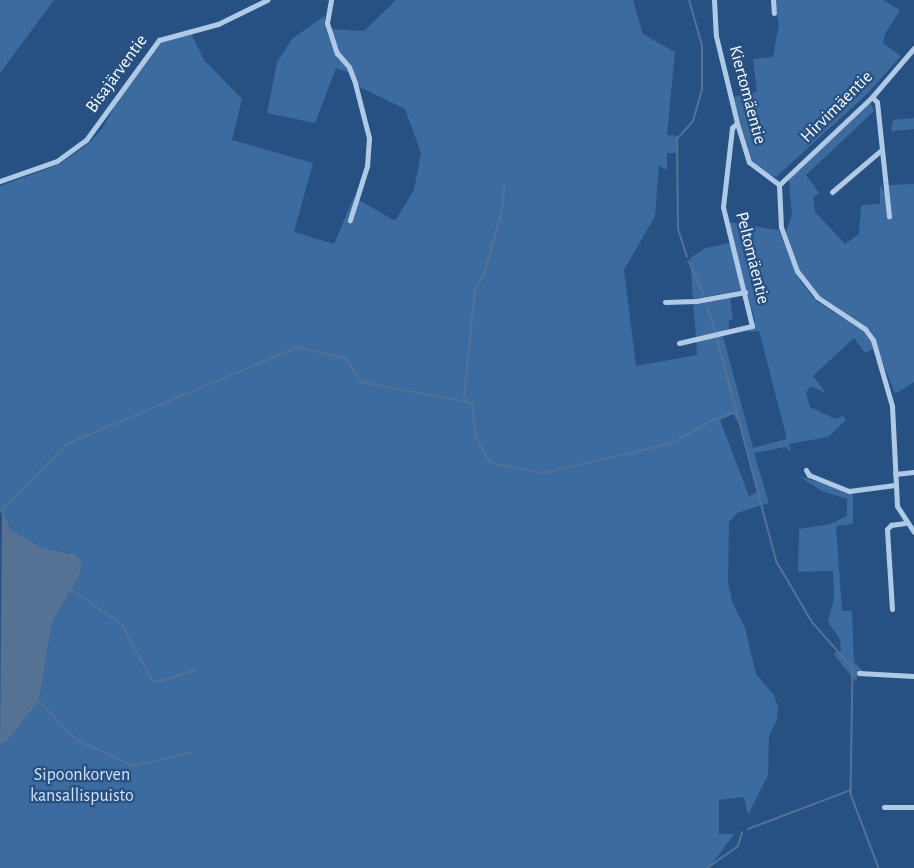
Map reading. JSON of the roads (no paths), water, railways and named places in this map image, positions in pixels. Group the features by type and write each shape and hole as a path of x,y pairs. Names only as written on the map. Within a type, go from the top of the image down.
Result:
{"street":[{"name":"Bisajärventie","path":"0,181 57,161 86,140 159,40 218,24 267,0"},
{"path":"331,0 327,23 337,52 355,83 369,138 367,166 350,220"},
{"name":"Kiertomäentie","path":"714,0 716,36 749,162 779,185"},
{"path":"773,0 774,13"},
{"name":"Hirvimäentie","path":"779,185 872,97 914,48"},
{"path":"872,97 877,102 880,151 889,216"},
{"name":"Peltomäentie","path":"679,343 748,330 753,321 723,207 732,128 737,123"},
{"path":"832,192 880,151"},
{"path":"779,185 781,227 802,281 817,297 865,329 873,340 892,406 897,506 904,523 914,531"},
{"path":"665,302 696,301 744,292"},
{"path":"806,470 809,475 849,491 895,485"},
{"path":"895,474 914,472"},
{"path":"892,609 887,530 891,525 904,523"},
{"path":"859,673 914,676"},
{"path":"884,807 914,807"}],"waterway":[{"path":"687,257 678,229 677,139 693,121 702,89 702,46 689,0"},
{"path":"464,398 475,290 484,274 502,211 504,186"},
{"path":"689,261 705,297"},
{"path":"706,302 716,332"},
{"path":"717,337 777,562 813,623 853,668 851,794 879,868"},
{"path":"2,510 67,444 298,347 347,359 361,382 472,403 476,437 491,463 544,473 673,443 711,421 738,411"},
{"path":"71,589 123,625 152,680 158,682 195,670"},
{"path":"39,701 77,740 134,766 193,752"},
{"path":"748,829 851,790"},
{"path":"707,868 738,846 742,833"}],"park label":[{"name":"Sipoonkorven kansallispuisto","path":"82,786"}]}
